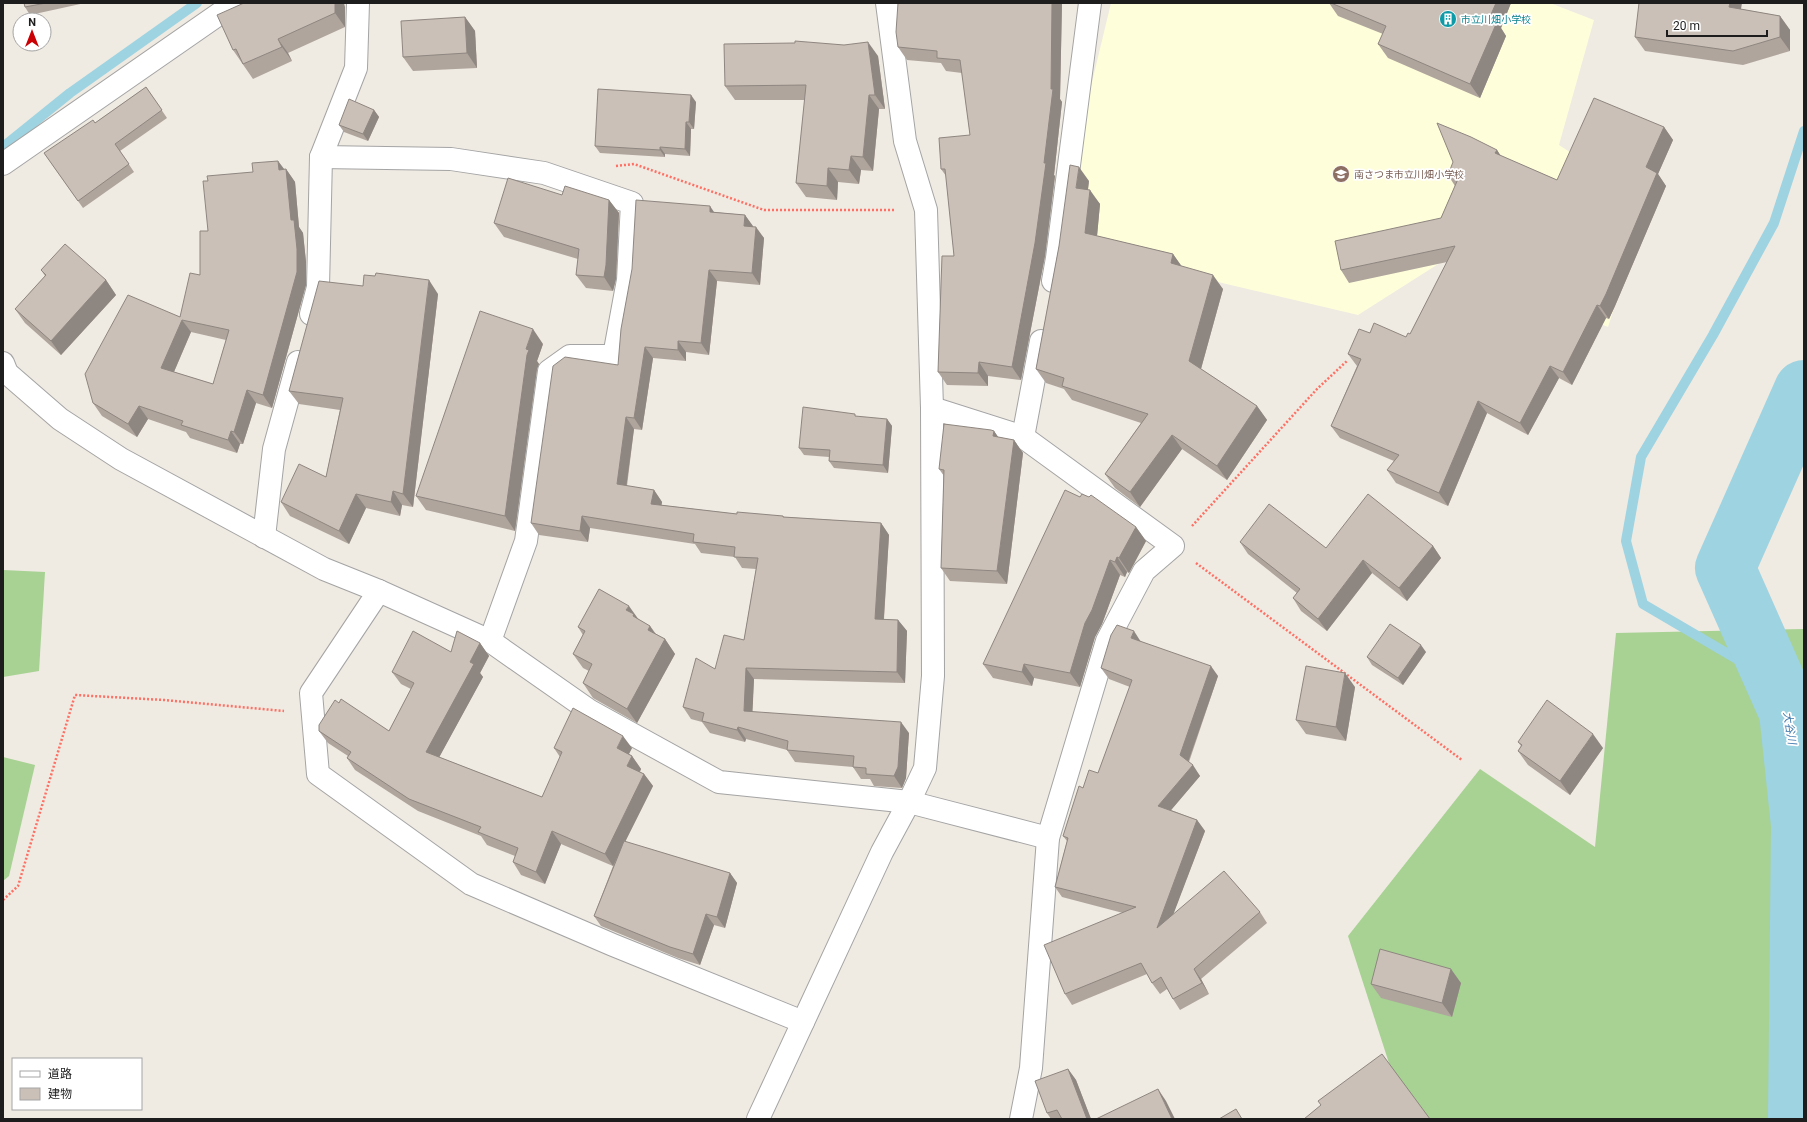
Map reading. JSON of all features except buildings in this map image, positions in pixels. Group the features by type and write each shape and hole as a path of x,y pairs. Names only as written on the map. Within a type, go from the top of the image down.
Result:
{"street":[{"path":"3,164 235,3"},
{"path":"264,537 274,449 318,287 321,157 356,68 358,3"},
{"path":"758,1119 882,852 909,802 925,768 933,676 932,408 926,210 905,141 887,3"},
{"path":"1050,297 1057,258 1090,3"},
{"path":"321,157 451,159 544,173 632,203 628,280 614,356 570,356 549,371 526,541 490,641"},
{"path":"1023,436 1045,320"},
{"path":"3,363 8,372 60,419 121,459 324,569 379,591 490,641 590,711 719,782 909,802 1048,838"},
{"path":"932,408 1023,436 1173,546 1144,571 1107,641 1048,838 1031,1068 1021,1119"},
{"path":"379,591 312,693 318,774 471,884 613,945 803,1022"}],"path":[{"path":"611,166 634,164 764,210 926,210"},
{"path":"1348,360 1317,389 1173,546 1462,760"},
{"path":"3,900 18,886 75,695 164,700 313,714"}],"shaded area":[{"name":"南さつま市立川畑小学校","path":"1111,3 1550,3 1594,20 1559,145 1648,203 1608,327 1443,261 1358,315 1074,248 1080,132"}],"green space":[{"path":"3,570 45,572 39,671 3,677"},
{"path":"1804,629 1804,1119 1407,1119 1348,936 1480,769 1595,847 1616,633"},
{"path":"3,757 35,765 9,876 3,881"}],"waterway":[{"path":"3,147 70,93 197,3"},
{"path":"1776,682 1643,604 1626,541 1641,457 1713,335 1774,223 1804,131"},
{"name":"大谷川","path":"1798,1119 1801,825 1789,712 1725,568 1804,390"}],"place":[{"name":"市立川畑小学校","path":"1448,19"},
{"name":"南さつま市立川畑小学校","path":"1341,174"}]}
